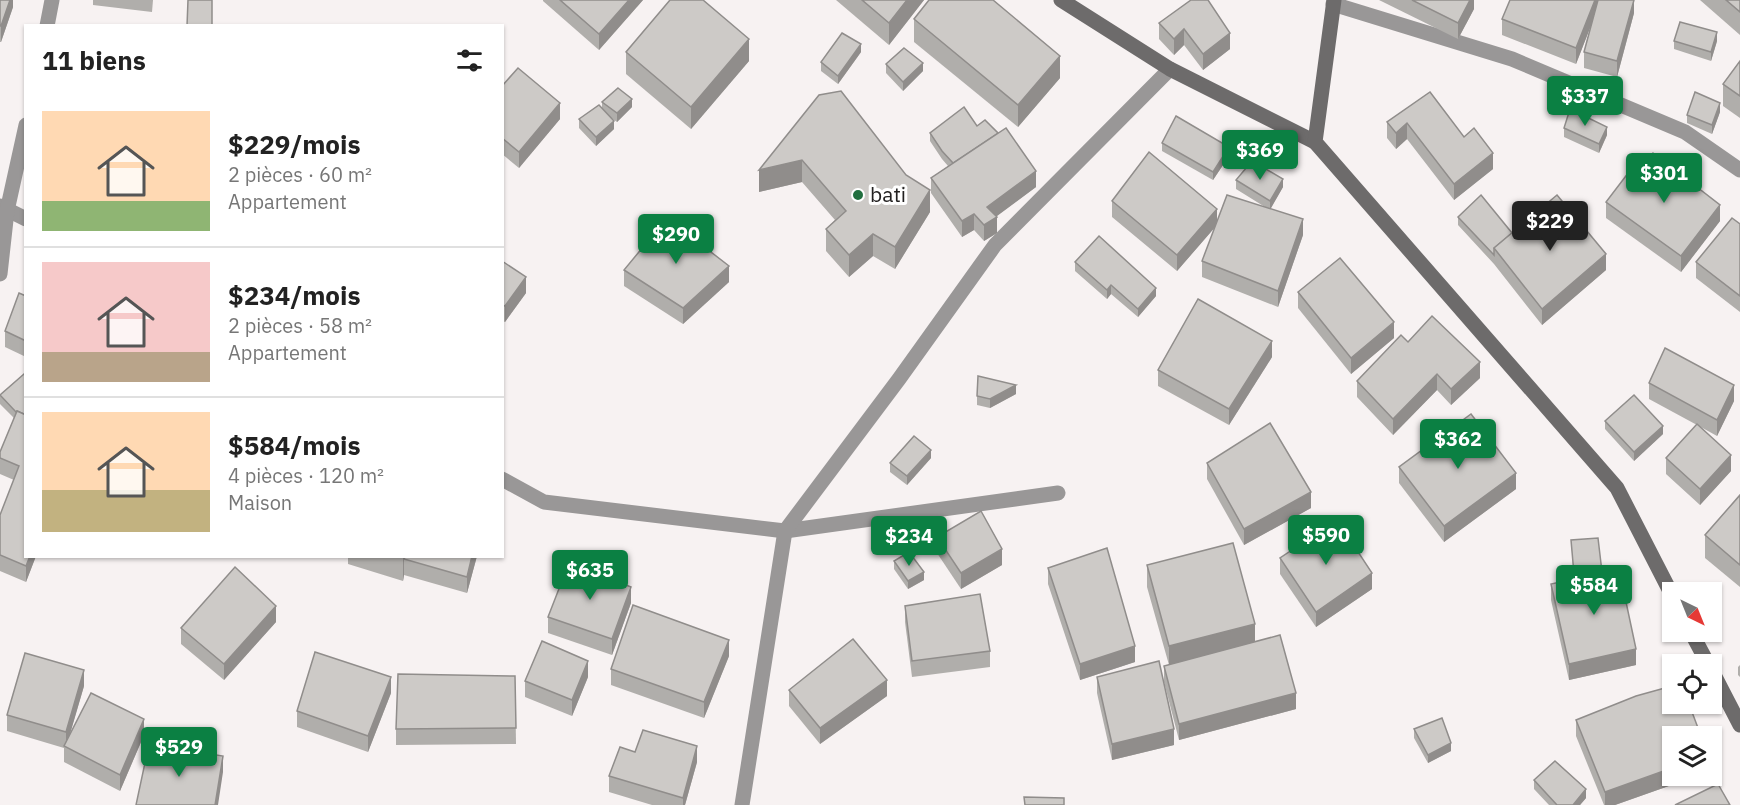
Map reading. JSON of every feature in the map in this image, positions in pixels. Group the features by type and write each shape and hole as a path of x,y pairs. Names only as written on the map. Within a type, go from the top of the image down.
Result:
{"street":[{"path":"46,24 52,0"},
{"path":"1060,0 1170,69 1315,142 1617,488 1665,582"},
{"path":"1315,142 1334,2 1512,59 1684,132 1740,170"},
{"path":"742,805 785,531 899,379 995,245 1170,69"},
{"path":"0,274 4,208 24,133"},
{"path":"4,208 24,218"},
{"path":"504,480 544,502 785,531 1058,493"},
{"path":"1722,690 1740,725"}],"building":[{"path":"0,0 10,0 1,26 0,26"},
{"path":"188,0 212,0 212,24 187,24"},
{"path":"560,0 629,0 599,34"},
{"path":"670,0 703,0 749,39 691,107 626,52"},
{"path":"862,0 907,0 889,23"},
{"path":"929,0 993,0 1060,56 1018,105 914,19"},
{"path":"1191,0 1208,0 1230,33 1203,54 1184,29 1174,39 1159,23"},
{"path":"1412,0 1470,0 1458,23"},
{"path":"1510,0 1595,0 1576,48 1502,19"},
{"path":"1598,0 1634,0 1617,61 1584,52"},
{"path":"1726,0 1740,0 1740,12"},
{"path":"1680,22 1717,32 1711,52 1674,41"},
{"path":"842,33 861,44 838,76 821,62"},
{"path":"904,48 923,63 903,82 886,64"},
{"path":"1740,61 1740,96 1723,84"},
{"path":"518,68 560,103 519,152 504,140 504,84"},
{"path":"618,88 632,99 617,113 602,102"},
{"name":"bati","path":"841,91 906,175 930,190 895,247 873,234 849,255 826,229 846,211 802,160 759,170 819,95"},
{"path":"1430,92 1464,137 1474,128 1493,153 1454,184 1407,123 1396,133 1387,122"},
{"path":"1695,92 1720,103 1712,125 1687,115"},
{"path":"599,105 614,121 596,137 579,119"},
{"path":"964,107 977,126 985,120 998,133 953,163 930,133"},
{"path":"1570,109 1607,127 1599,144 1564,128"},
{"path":"1176,116 1229,147 1213,172 1162,143"},
{"path":"1006,128 1036,171 987,207 997,217 984,225 974,214 962,221 931,178"},
{"path":"1149,152 1217,209 1177,255 1112,201"},
{"path":"1653,153 1720,205 1681,256 1606,202 1632,168 1637,173"},
{"path":"1252,161 1283,179 1270,201 1236,180"},
{"path":"1227,195 1303,219 1278,291 1202,261"},
{"path":"1481,195 1512,233 1494,248 1494,255 1458,217"},
{"path":"1557,195 1606,254 1542,309 1494,248"},
{"path":"667,218 729,266 683,308 624,270"},
{"path":"1732,218 1740,224 1740,296 1696,262"},
{"path":"1099,236 1156,288 1138,309 1111,285 1107,290 1075,262"},
{"path":"1340,258 1394,322 1351,358 1298,292"},
{"path":"504,262 526,277 504,306"},
{"path":"19,293 24,295 24,340 5,331"},
{"path":"1198,299 1272,341 1229,409 1158,370"},
{"path":"1432,316 1480,362 1451,389 1437,374 1393,419 1357,381 1401,335 1408,342"},
{"path":"1665,348 1734,385 1717,420 1649,383"},
{"path":"24,374 24,414 16,412 0,395"},
{"path":"978,376 1016,385 990,399 977,396"},
{"path":"1634,395 1663,426 1634,452 1605,421"},
{"path":"17,411 24,414 24,558 29,558 26,566 0,555 0,515 19,466 0,458 0,452"},
{"path":"1471,414 1516,473 1444,526 1399,467"},
{"path":"1270,423 1311,492 1244,529 1207,463"},
{"path":"1697,424 1731,455 1700,489 1666,458"},
{"path":"914,436 931,450 907,476 890,463"},
{"path":"1740,495 1740,565 1705,535"},
{"path":"981,511 1002,549 961,573 937,537"},
{"path":"1337,520 1372,573 1316,612 1280,558"},
{"path":"1598,538 1602,572 1574,574 1571,540"},
{"path":"1233,543 1255,624 1169,646 1147,565"},
{"path":"1107,548 1135,646 1080,664 1048,568"},
{"path":"909,552 924,572 908,581 894,561"},
{"path":"404,558 472,558 467,577"},
{"path":"569,563 631,587 612,639 548,617"},
{"path":"235,567 276,606 224,664 181,628"},
{"path":"1619,569 1636,649 1569,664 1551,584"},
{"path":"980,594 990,651 912,661 905,606"},
{"path":"633,605 729,640 704,702 611,669"},
{"path":"1280,635 1296,693 1179,724 1164,666"},
{"path":"853,639 887,680 820,728 789,690"},
{"path":"542,641 588,661 572,700 525,681"},
{"path":"315,652 391,677 368,736 297,711"},
{"path":"25,653 84,670 66,732 7,715"},
{"path":"1159,661 1174,729 1112,744 1097,677"},
{"path":"398,674 515,676 516,728 396,729"},
{"path":"1662,689 1662,714 1693,714 1697,726 1662,726 1662,772 1605,792 1576,720 1636,696"},
{"path":"91,693 144,719 120,775 64,746"},
{"path":"1442,718 1451,743 1428,755 1414,729"},
{"path":"643,730 697,746 683,798 609,776 620,747 635,752"},
{"path":"149,744 223,756 215,805 136,805"},
{"path":"1555,761 1586,789 1573,805 1557,805 1534,780"},
{"path":"1714,786 1719,786 1730,805 1675,805"},
{"path":"1024,797 1064,798 1064,805 1025,805"}],"place":[{"name":"bati","path":"858,195"}]}
